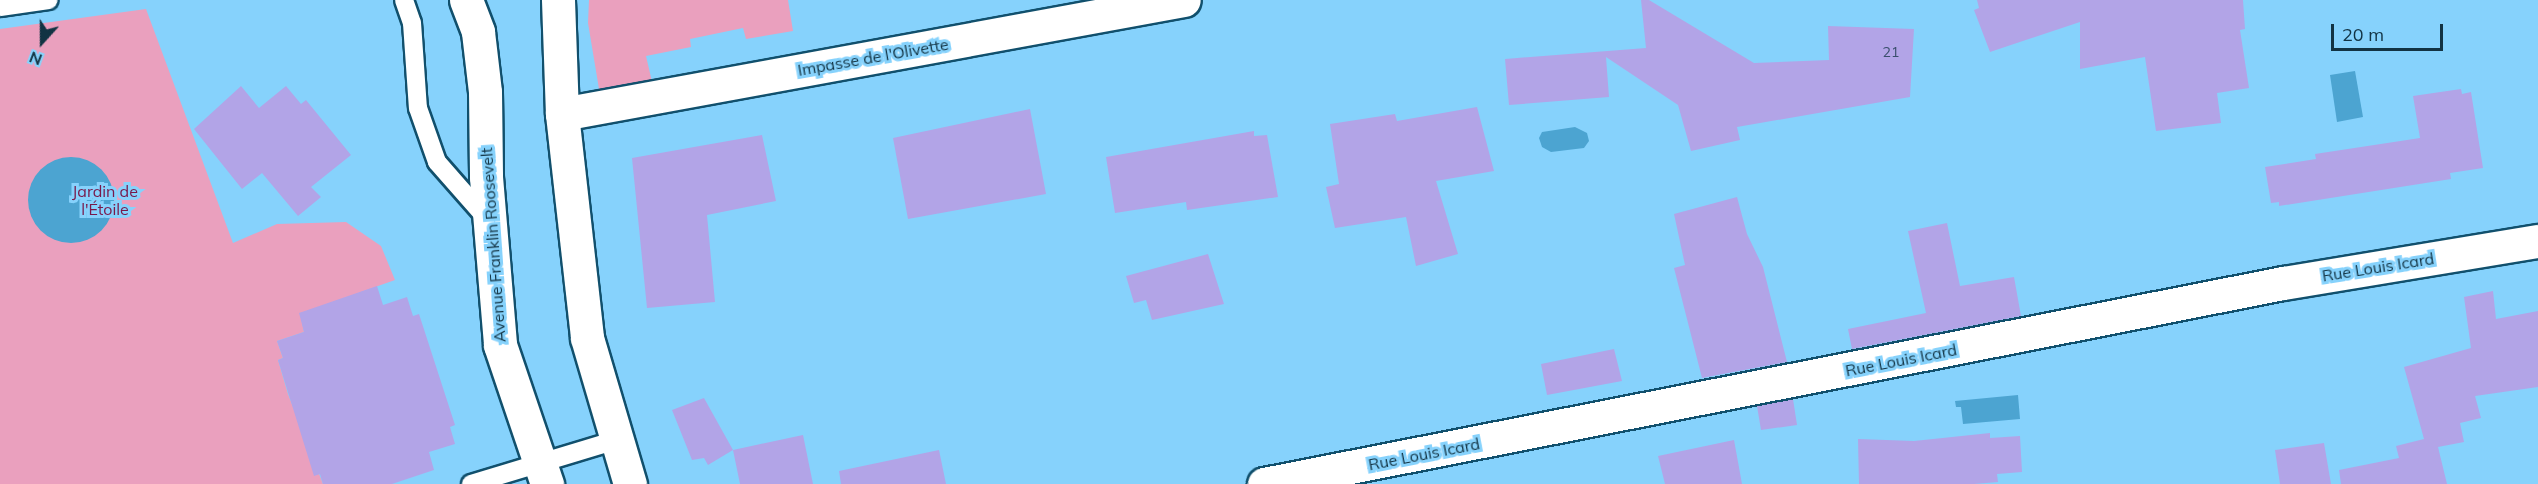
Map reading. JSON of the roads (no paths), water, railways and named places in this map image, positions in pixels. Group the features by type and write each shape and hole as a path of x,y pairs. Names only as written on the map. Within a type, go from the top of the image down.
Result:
{"street":[{"name":"Avenue Franklin Roosevelt","path":"466,0 478,32 484,82 490,222 500,345 544,474"},
{"path":"558,0 562,114 587,338 630,484"},
{"name":"Impasse de l'Olivette","path":"562,114 1184,0"},
{"name":"Rue Louis Icard","path":"1264,484 2283,283 2538,241"}],"lane":[{"path":"0,7 49,0"},
{"path":"404,0 412,23 418,108 436,162 490,222"},
{"path":"471,484 544,474 617,440"}],"water":[{"path":"2355,71 2363,117 2337,122 2330,75"},
{"path":"1575,127 1587,133 1589,141 1584,148 1551,152 1542,147 1539,138 1542,132"},
{"path":"71,157 88,160 102,169 111,183 114,200 111,217 102,231 88,240 71,243 54,240 40,231 31,217 28,200 31,183 40,169 54,160"},
{"path":"2018,395 2020,419 1963,424 1961,407 1956,407 1955,401"}],"park label":[{"name":"Jardin de l'Étoile","path":"105,200"}]}
